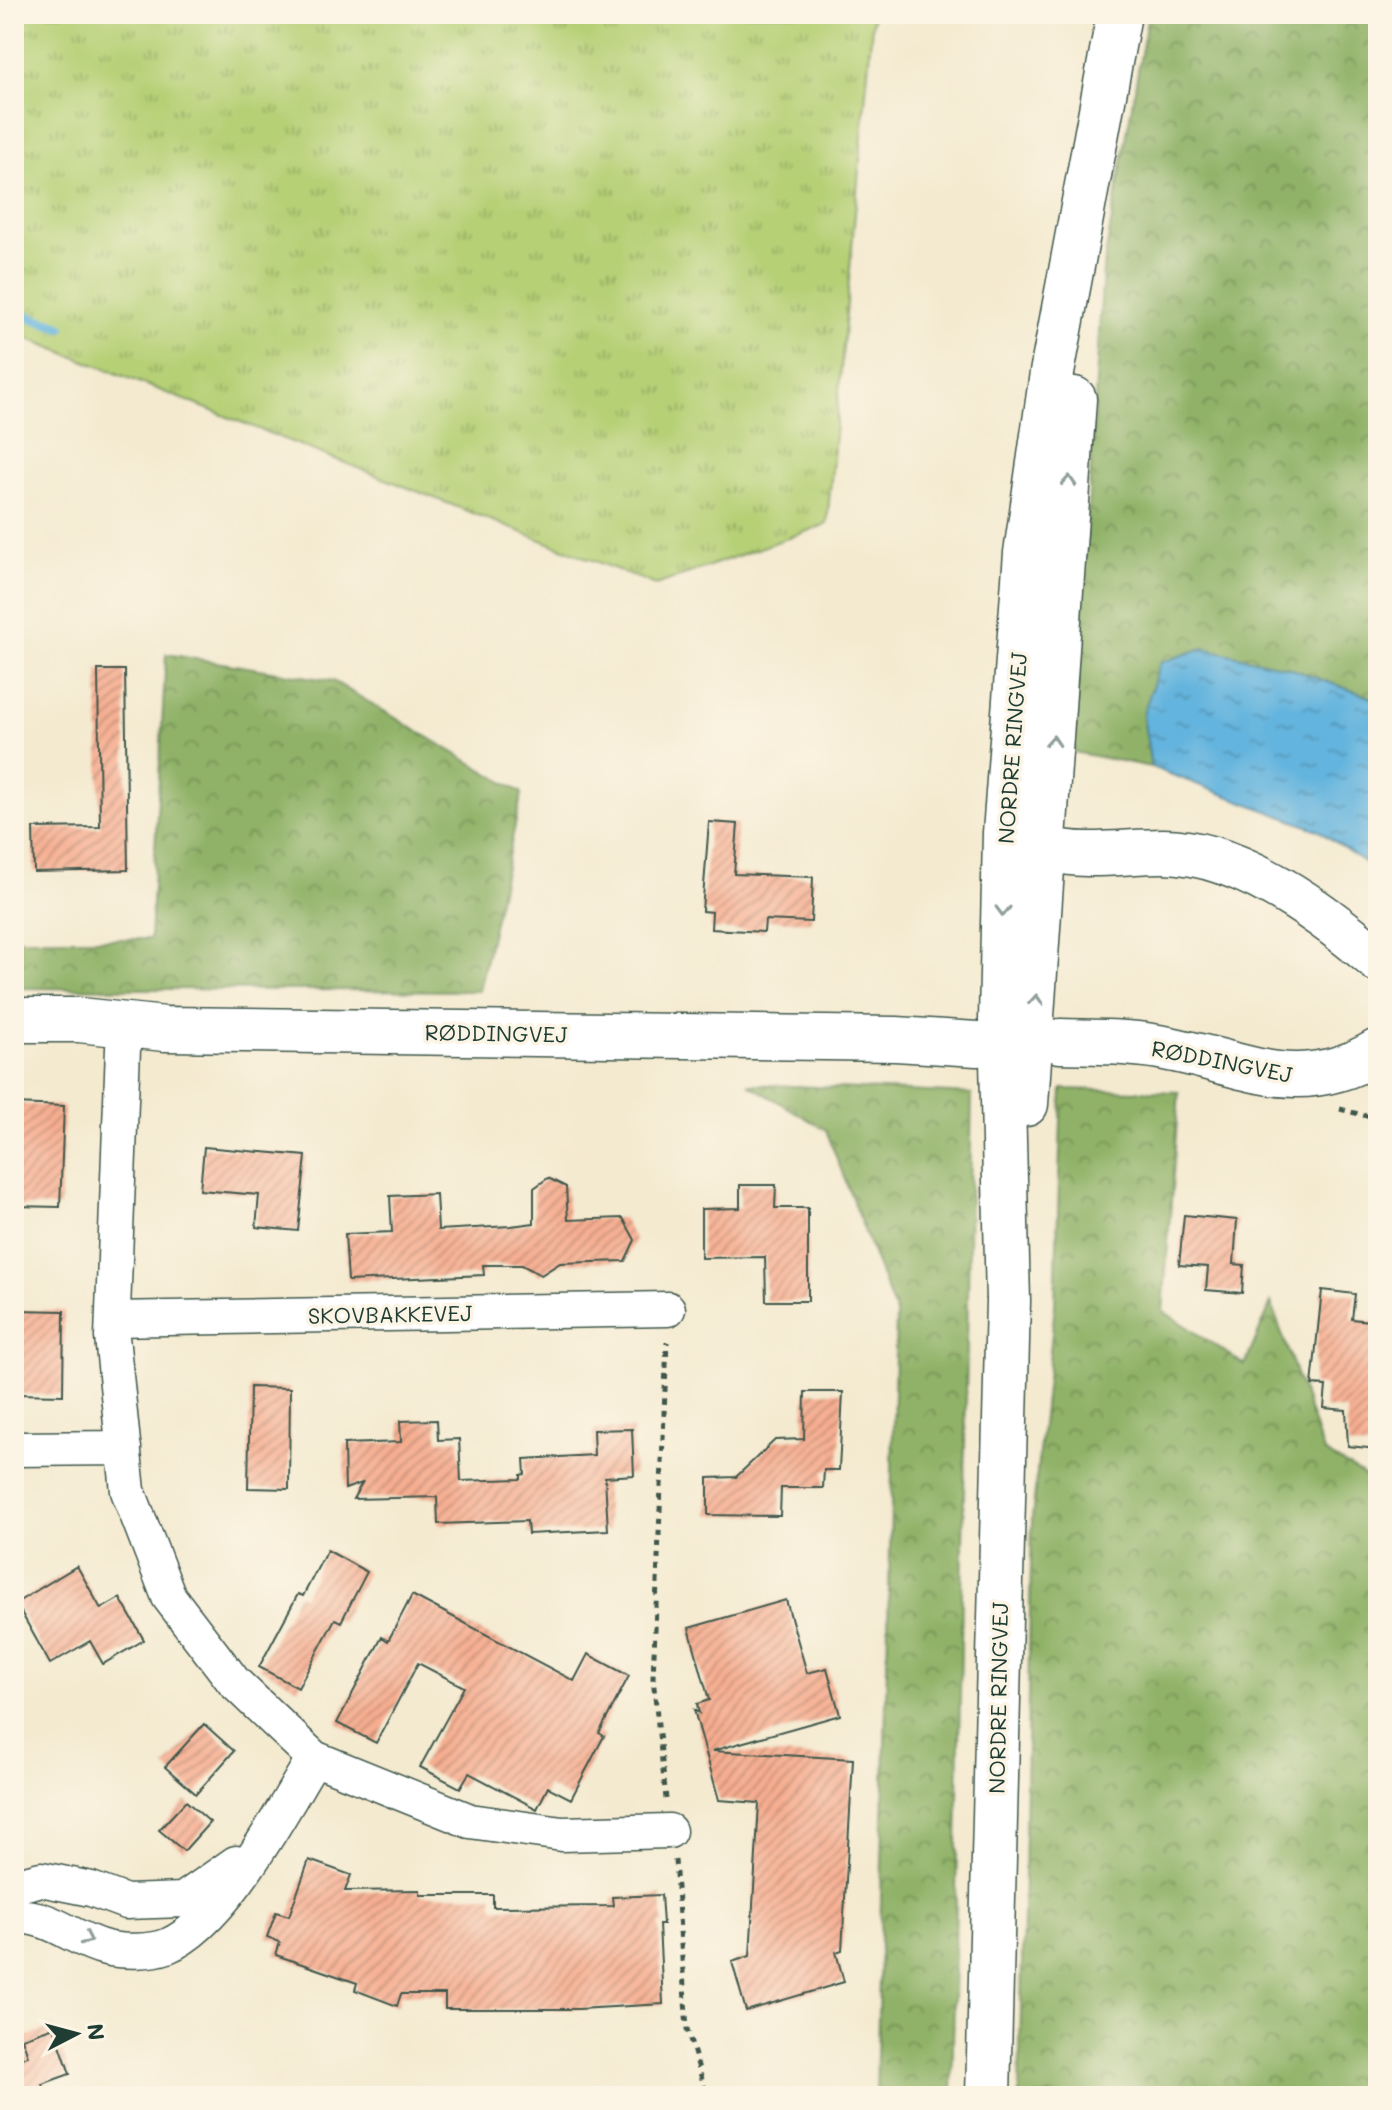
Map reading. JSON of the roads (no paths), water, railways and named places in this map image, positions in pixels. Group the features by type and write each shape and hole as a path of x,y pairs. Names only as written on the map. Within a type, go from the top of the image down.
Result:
{"main road":[{"name":"NORDRE RINGVEJ","path":"988,2096 1008,1301 1001,1020 1005,833 1026,553 1052,373 1119,14"},
{"name":"NORDRE RINGVEJ","path":"1008,1301 1034,1022 1086,201"},
{"path":"1005,833 1047,835 1112,854 1165,851 1196,854 1272,884 1325,915 1378,960"},
{"name":"RØDDINGVEJ","path":"14,1020 131,1026 896,1039 977,1044"},
{"name":"RØDDINGVEJ","path":"1060,1041 1158,1046 1273,1076 1295,1078 1333,1072 1378,1051"}],"street":[{"path":"131,1026 123,1048 113,1319 128,1491 169,1597 234,1682 314,1758 470,1821 562,1834 669,1831"},
{"name":"SKOVBAKKEVEJ","path":"113,1319 668,1309"},
{"path":"14,1449 124,1448"},
{"path":"14,1917 59,1924 106,1948 136,1950 167,1946 193,1927 234,1887 314,1758"},
{"path":"14,1886 41,1879 91,1889 126,1902 183,1900 257,1850"}],"water":[{"path":"1203,648 1289,668 1378,700 1378,872 1318,830 1151,767 1143,715 1160,663"}],"waterway":[{"path":"14,312 61,327"}]}
